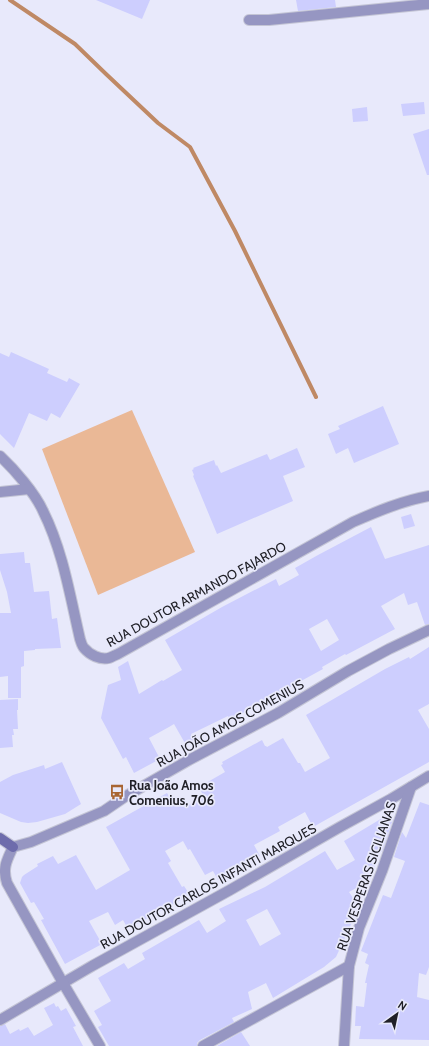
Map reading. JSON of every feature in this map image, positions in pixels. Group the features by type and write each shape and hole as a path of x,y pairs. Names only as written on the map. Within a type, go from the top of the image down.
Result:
{"street":[{"path":"249,20 269,20 429,4"},
{"name":"RUA DOUTOR ARMANDO FAJARDO","path":"0,456 29,489 44,511 57,545 66,576 80,639 84,648 91,654 96,657 103,658 109,658 118,654 353,522 389,506 429,496"},
{"path":"0,492 29,489"},
{"name":"RUA JOÃO AMOS COMENIUS","path":"13,847 31,842 104,811 126,796 189,760 278,713 348,671 429,630"},
{"name":"RUA DOUTOR CARLOS INFANTI MARQUES","path":"0,1020 92,966 230,890 429,776"},
{"name":"RUA VESPERAS SICILIANAS","path":"344,1046 349,966 359,928 382,870 411,787"},
{"path":"0,838 13,847 2,869 7,883 100,1046"},
{"path":"203,1046 349,966"}],"shaded area":[{"path":"132,410 195,552 98,595 42,449"}],"building":[{"path":"96,0 150,0 142,19"},
{"path":"296,0 335,0 336,7 298,11"},
{"path":"424,102 425,114 403,116 401,104"},
{"path":"367,107 368,121 353,122 352,109"},
{"path":"429,129 429,175 427,175 413,134"},
{"path":"11,352 49,369 47,373 67,382 69,378 80,384 60,418 51,413 47,421 29,413 14,448 0,434 0,353 9,357"},
{"path":"383,406 399,444 354,463 348,448 336,454 328,434 340,429 338,426"},
{"path":"297,448 305,467 283,476 293,501 217,534 193,476 193,468 214,460 221,473 267,454 270,460"},
{"path":"411,514 415,526 404,529 401,517"},
{"path":"371,527 385,559 429,545 429,624 425,625 417,602 408,605 404,593 381,606 395,629 346,655 345,654 322,667 323,669 230,720 228,716 191,734 194,740 186,745 174,724 149,738 160,759 134,773 126,757 123,759 101,718 108,685 121,680 118,667 128,661 139,694 162,680 163,681 182,670 165,640 222,607 276,579 279,586 299,575 295,568","holes":["327,619 339,640 321,651 309,629"]},
{"path":"24,552 25,563 30,563 34,592 49,591 52,619 57,618 61,648 24,651 24,666 21,667 21,698 8,698 8,676 0,677 0,613 11,613 7,592 0,570 0,554"},
{"path":"429,647 429,704 418,710 429,729 429,762 313,827 305,812 278,827 280,831 254,845 260,856 218,880 213,871 205,875 190,849 188,850 183,841 165,851 171,861 168,863 182,887 184,886 190,895 128,929 123,920 115,925 108,912 89,921 102,944 65,964 41,920 44,919 34,902 31,903 20,883 24,875 38,866 37,864 53,856 58,864 76,855 96,890 130,870 106,827 167,793 172,801 181,797 187,806 204,797 199,787 225,772 221,765 223,764 222,762 262,740 267,747 283,738 305,772 330,758 306,715 385,669 409,657 410,659"},
{"path":"18,699 18,729 13,729 13,747 0,748 0,700"},
{"path":"62,762 81,804 65,814 28,823 21,822 0,813 0,782 13,775 44,765 45,769"},
{"path":"420,802 429,805 429,967 426,975 419,973 417,997 429,1000 429,1040 359,1039 361,1026 355,1026 356,1006 364,1007 367,983 365,983 369,965 365,963 368,954 361,951 383,895 391,898 405,861 394,857 402,832 406,838"},
{"path":"389,814 393,819 382,852 380,852 369,881 349,892 359,907 336,957 324,967 273,998 266,983 248,992 252,1009 232,1018 234,1022 200,1040 197,1043 197,1046 109,1046 98,1027 102,1025 94,1011 111,1001 98,978 124,963 128,969 145,959 142,953 199,920 207,933 226,921 219,909 265,887 325,851 337,870 355,860 344,841","holes":["267,909 281,934 260,946 246,920"]},
{"path":"54,1003 61,1011 66,1008 76,1026 73,1027 83,1046 0,1046 0,1026 5,1024 10,1034 19,1029 20,1031 28,1027 34,1036 53,1025 44,1008"},
{"path":"241,1032 250,1046 217,1046"}],"waterway":[{"path":"10,0 75,44 158,123 190,147 235,231 316,397"}],"place":[{"name":"Rua João Amos Comenius, 706","path":"117,792"}]}
